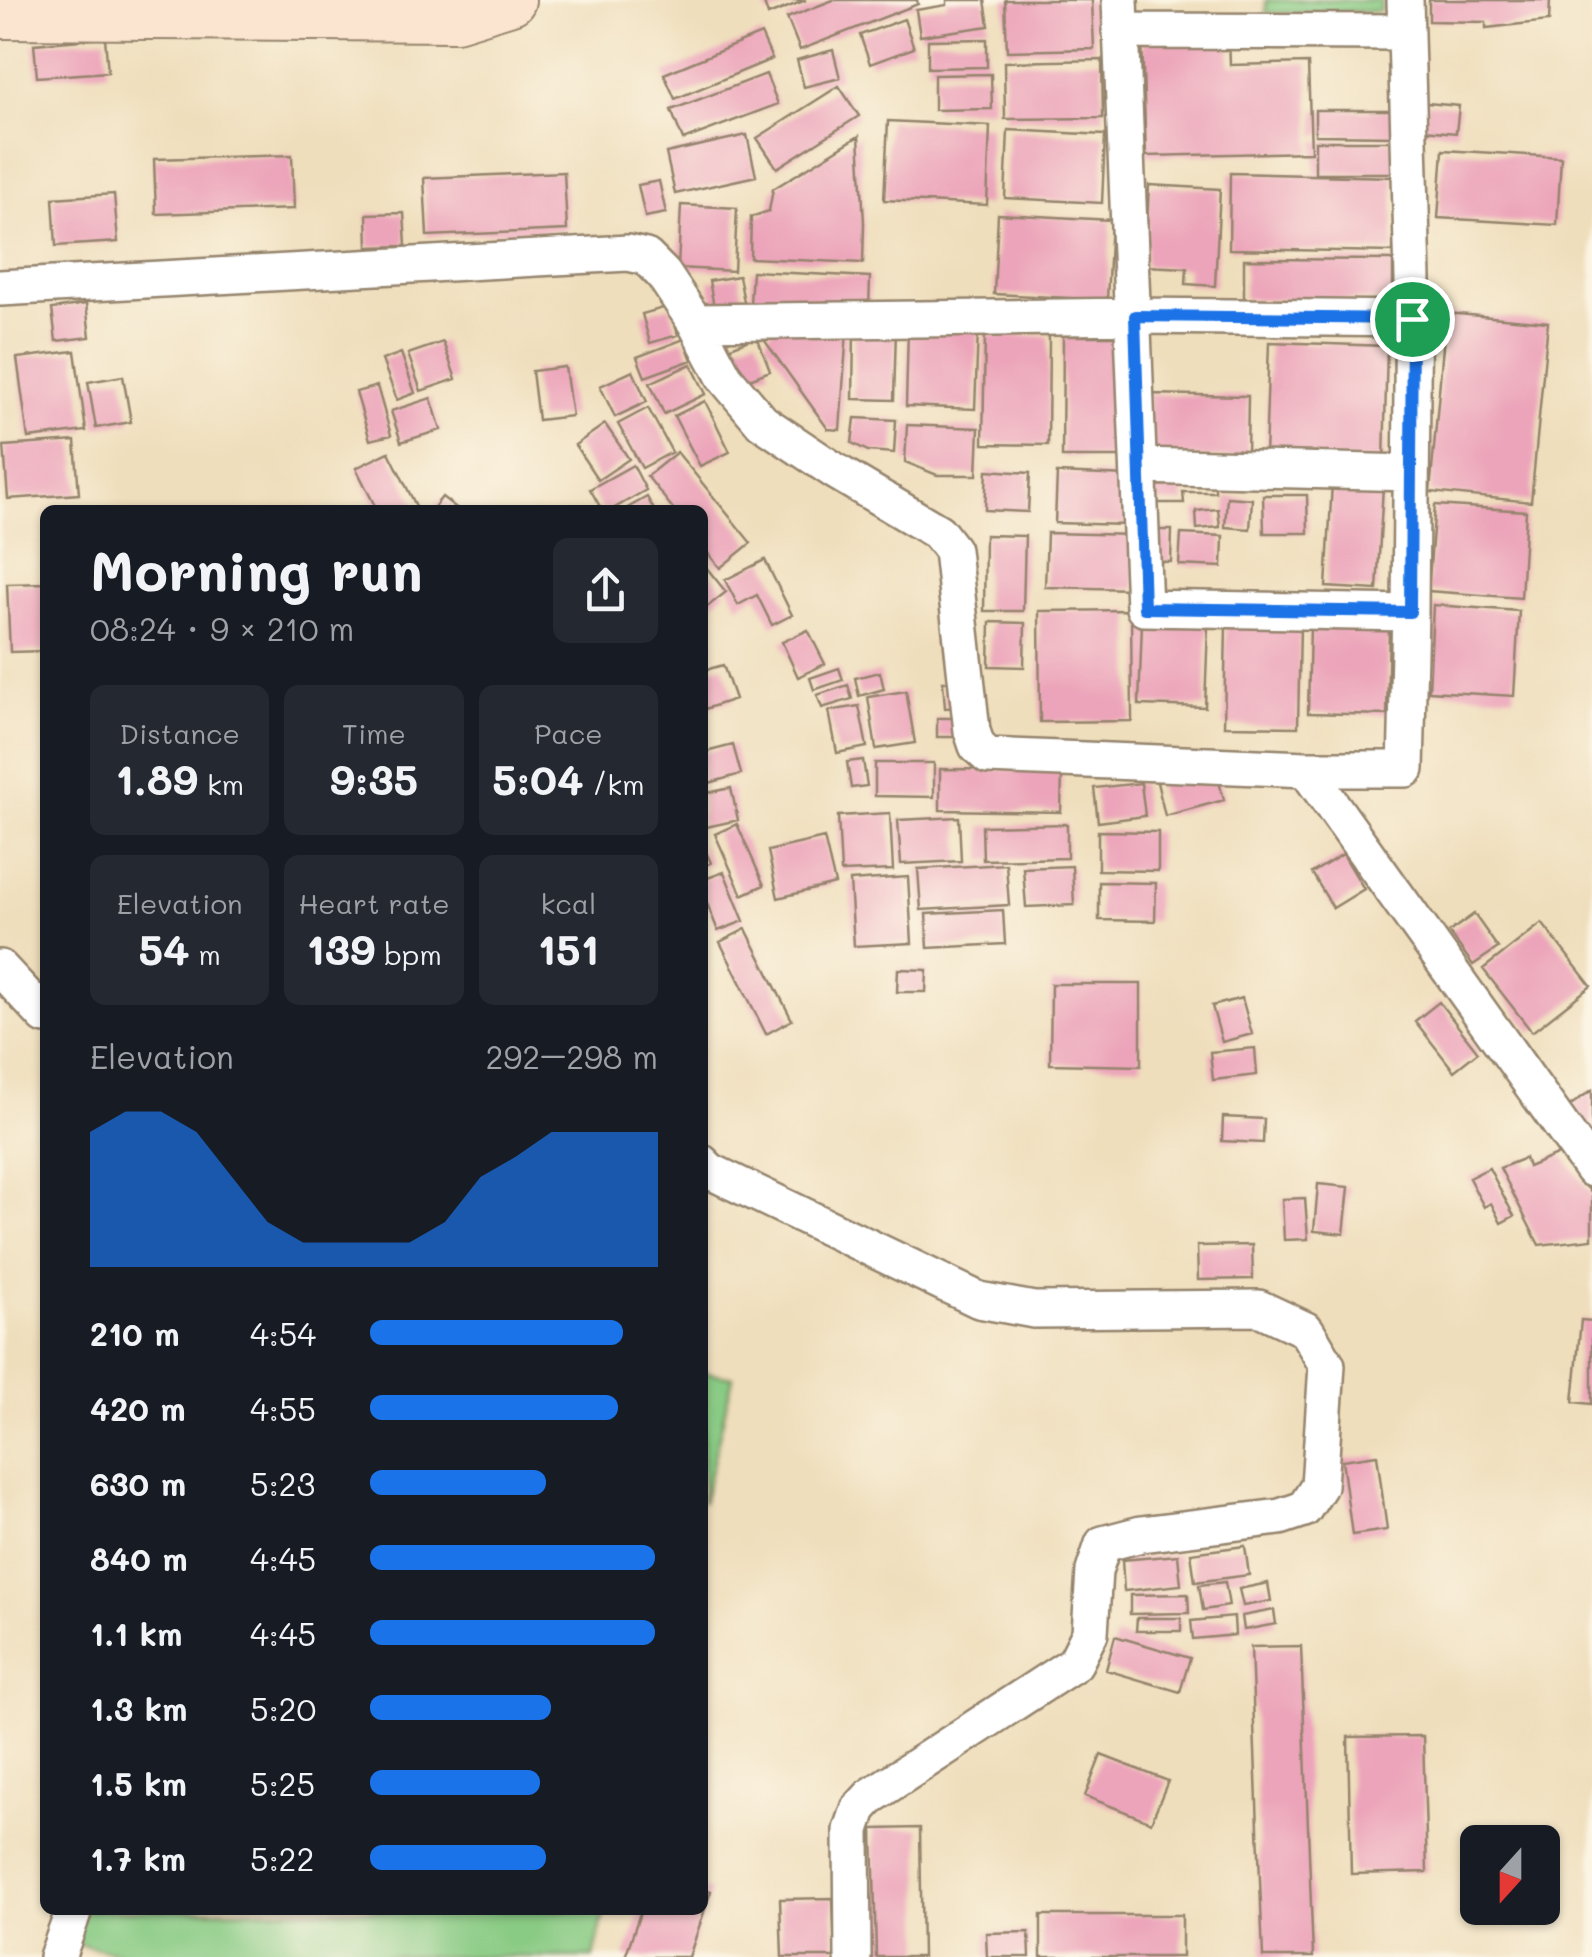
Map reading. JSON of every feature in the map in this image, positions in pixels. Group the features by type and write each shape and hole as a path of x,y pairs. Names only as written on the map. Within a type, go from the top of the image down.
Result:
{"main road":[{"path":"0,14 456,17 511,0"}],"street":[{"path":"0,288 628,253 646,258 663,274 695,322 725,378 762,422 938,532 952,550 972,731 976,746 988,756 1306,770 1406,770 1410,612 1412,319 1405,16 1120,16 1144,608 1410,612"},
{"path":"695,322 1135,316 1412,319"},
{"path":"1140,466 1411,473"},
{"path":"1306,770 1592,1168"},
{"path":"0,968 40,1011"},
{"path":"708,1168 980,1300 1034,1310 1259,1308 1306,1330 1328,1366 1319,1486 1304,1509 1280,1516 1141,1534 1103,1544 1094,1571 1090,1634 1075,1663 871,1796 860,1808 852,1830 853,1957"},
{"path":"57,1957 72,1915"}],"green space":[{"path":"1266,0 1381,0 1381,11 1266,13"},
{"path":"708,1373 733,1377 708,1482"},
{"path":"77,1915 604,1915 594,1957 137,1957 70,1942"}],"building":[{"path":"763,0 806,0 768,15"},
{"path":"833,0 917,0 918,4 800,50 787,18"},
{"path":"947,0 985,0 989,26 920,36 916,10 947,5"},
{"path":"1005,0 1092,0 1094,49 1007,51"},
{"path":"1429,0 1550,0 1549,21 1486,28 1486,22 1429,21"},
{"path":"904,19 914,48 870,64 860,35"},
{"path":"761,34 772,59 675,99 664,74"},
{"path":"105,38 108,72 37,77 34,44"},
{"path":"1229,38 1230,65 1308,63 1311,152 1146,156 1142,40"},
{"path":"987,39 987,67 928,68 928,40"},
{"path":"833,50 840,78 804,87 797,60"},
{"path":"1102,60 1103,118 1005,119 1004,62"},
{"path":"766,74 778,104 683,140 671,110"},
{"path":"991,74 992,109 934,110 934,75"},
{"path":"839,86 859,116 777,168 757,138"},
{"path":"1427,103 1459,106 1456,133 1424,130"},
{"path":"1315,110 1398,110 1398,136 1315,135"},
{"path":"888,121 990,126 987,205 884,200"},
{"path":"1008,130 1105,135 1102,203 1005,198"},
{"path":"747,135 756,176 675,194 666,153"},
{"path":"859,136 863,263 750,258 751,217 769,211 773,189"},
{"path":"1315,141 1397,141 1397,173 1315,173"},
{"path":"1443,150 1561,157 1557,225 1438,218"},
{"path":"292,155 294,209 156,214 154,159"},
{"path":"564,172 567,230 427,236 424,178"},
{"path":"1230,173 1394,177 1393,252 1229,249"},
{"path":"659,181 666,213 645,217 638,185"},
{"path":"1149,185 1220,189 1215,286 1186,284 1187,268 1145,266"},
{"path":"114,194 118,242 56,246 53,198"},
{"path":"681,205 737,208 734,271 678,268"},
{"path":"404,213 406,246 368,247 367,214"},
{"path":"998,214 1111,220 1107,300 994,294"},
{"path":"1244,259 1393,260 1393,301 1244,299"},
{"path":"752,271 870,277 869,310 750,304"},
{"path":"739,276 746,312 716,317 709,281"},
{"path":"86,304 90,337 56,341 52,309"},
{"path":"670,306 678,335 650,343 642,314"},
{"path":"1446,313 1548,322 1531,502 1430,492"},
{"path":"774,325 847,330 840,430 828,429 765,341"},
{"path":"908,327 978,330 975,409 906,406"},
{"path":"854,328 896,329 894,400 853,399"},
{"path":"985,335 1049,336 1048,445 983,444"},
{"path":"1063,336 1121,336 1121,457 1062,457"},
{"path":"757,337 770,371 742,382 728,348"},
{"path":"684,339 692,360 645,377 637,357"},
{"path":"443,342 456,379 421,391 408,354"},
{"path":"1269,342 1387,346 1384,461 1265,457"},
{"path":"75,351 86,431 28,438 17,358"},
{"path":"401,353 415,393 397,400 382,360"},
{"path":"691,364 706,394 664,414 650,383"},
{"path":"565,367 572,416 538,420 532,371"},
{"path":"633,371 647,402 615,417 600,386"},
{"path":"123,376 131,422 96,428 88,382"},
{"path":"377,386 391,435 370,440 356,392"},
{"path":"1148,394 1248,396 1247,458 1148,456"},
{"path":"431,398 441,430 401,442 391,411"},
{"path":"705,401 730,452 700,466 674,416"},
{"path":"648,408 672,452 642,468 618,424"},
{"path":"855,418 896,420 894,453 868,451 852,443"},
{"path":"605,424 629,459 598,480 575,445"},
{"path":"907,425 979,428 977,475 937,475 905,462"},
{"path":"75,441 79,494 8,499 4,446"},
{"path":"389,452 416,505 374,505 356,468"},
{"path":"677,452 751,543 720,568 708,553 708,505 670,505 647,476"},
{"path":"633,465 646,490 620,505 599,505 590,489"},
{"path":"987,470 1030,473 1028,512 985,510"},
{"path":"1057,473 1128,476 1127,525 1055,523"},
{"path":"1215,475 1215,492 1183,492 1184,503 1147,503 1146,476"},
{"path":"1332,483 1383,486 1377,590 1326,587"},
{"path":"1263,495 1307,495 1308,533 1264,533"},
{"path":"442,497 452,505 436,505"},
{"path":"647,497 651,505 633,505"},
{"path":"1227,497 1252,499 1250,529 1225,527"},
{"path":"1435,505 1526,511 1521,598 1428,591"},
{"path":"1218,509 1220,527 1197,529 1196,511"},
{"path":"1146,530 1172,530 1171,562 1146,561"},
{"path":"1047,533 1136,535 1135,589 1045,587"},
{"path":"1181,534 1223,536 1222,567 1179,565"},
{"path":"985,535 1025,536 1023,611 984,611"},
{"path":"765,560 792,615 772,625 757,595 738,605 725,580"},
{"path":"708,570 726,592 708,606"},
{"path":"40,583 40,651 10,652 7,584"},
{"path":"1433,605 1519,611 1514,696 1429,691"},
{"path":"1131,610 1132,721 1040,722 1039,611"},
{"path":"990,622 1025,623 1024,667 989,666"},
{"path":"1142,623 1208,625 1205,707 1139,705"},
{"path":"1226,624 1300,625 1298,727 1224,726"},
{"path":"1310,625 1389,627 1387,715 1308,713"},
{"path":"808,630 825,664 798,677 782,642"},
{"path":"723,665 735,699 708,708 708,669"},
{"path":"839,668 843,680 814,690 810,678"},
{"path":"880,672 884,689 859,696 855,678"},
{"path":"962,681 964,707 945,708 943,682"},
{"path":"848,685 852,699 822,708 817,695"},
{"path":"906,691 915,743 876,749 868,697"},
{"path":"859,706 867,747 837,753 829,711"},
{"path":"937,718 962,718 962,737 937,737"},
{"path":"733,745 741,774 708,783 708,751"},
{"path":"863,760 867,786 851,788 847,762"},
{"path":"875,763 934,763 934,797 875,796"},
{"path":"1215,767 1224,800 1165,816 1157,782"},
{"path":"940,769 1062,770 1061,812 940,810"},
{"path":"1141,783 1145,816 1098,822 1094,788"},
{"path":"731,788 738,820 708,827 708,793"},
{"path":"890,813 893,870 841,872 838,816"},
{"path":"959,817 961,861 901,864 898,820"},
{"path":"737,824 764,885 742,895 715,834"},
{"path":"1067,824 1067,858 983,860 982,826"},
{"path":"1098,831 1158,832 1158,871 1098,870"},
{"path":"824,838 835,884 778,898 768,851"},
{"path":"1343,854 1364,889 1333,908 1312,873"},
{"path":"1006,864 1009,905 921,910 918,869"},
{"path":"1072,866 1074,905 1026,907 1023,868"},
{"path":"724,872 744,921 718,931 708,906 708,878"},
{"path":"908,877 912,943 854,946 850,881"},
{"path":"1099,882 1156,883 1155,921 1099,920"},
{"path":"1003,910 1005,944 928,948 926,914"},
{"path":"1474,914 1498,948 1473,965 1449,932"},
{"path":"1542,923 1591,986 1532,1032 1483,969"},
{"path":"746,929 792,1020 766,1034 720,942"},
{"path":"898,969 927,970 926,992 897,992"},
{"path":"1051,984 1141,984 1141,1066 1050,1064"},
{"path":"1242,998 1252,1034 1222,1042 1212,1006"},
{"path":"1439,1002 1478,1052 1454,1071 1415,1021"},
{"path":"1255,1048 1257,1075 1213,1080 1210,1052"},
{"path":"1592,1090 1592,1141 1568,1107"},
{"path":"1223,1117 1264,1119 1263,1143 1222,1141"},
{"path":"1561,1153 1592,1194 1592,1239 1539,1245 1500,1168 1525,1158 1528,1167"},
{"path":"1489,1168 1514,1216 1501,1223 1491,1203 1484,1207 1469,1178"},
{"path":"1318,1184 1349,1187 1344,1234 1314,1231"},
{"path":"1305,1198 1308,1239 1284,1240 1282,1199"},
{"path":"1252,1245 1253,1279 1198,1280 1197,1246"},
{"path":"1581,1320 1592,1321 1592,1404 1573,1402"},
{"path":"1377,1455 1387,1530 1352,1535 1342,1460"},
{"path":"1245,1546 1249,1575 1195,1582 1191,1553"},
{"path":"1178,1555 1181,1585 1124,1591 1122,1560"},
{"path":"1225,1582 1229,1606 1203,1610 1199,1585"},
{"path":"1268,1583 1271,1601 1243,1606 1239,1589"},
{"path":"1188,1594 1189,1613 1130,1614 1130,1595"},
{"path":"1274,1610 1276,1624 1244,1630 1242,1616"},
{"path":"1234,1617 1235,1635 1193,1639 1191,1621"},
{"path":"1137,1618 1181,1618 1181,1631 1136,1631"},
{"path":"1115,1636 1190,1658 1180,1692 1106,1670"},
{"path":"1301,1646 1313,1957 1263,1957 1251,1647"},
{"path":"1423,1736 1427,1872 1351,1874 1348,1737"},
{"path":"1101,1755 1168,1781 1151,1822 1085,1796"},
{"path":"920,1828 922,1957 876,1957 873,1829"},
{"path":"833,1898 835,1957 782,1957 780,1899"},
{"path":"639,1915 703,1915 689,1957 625,1957"},
{"path":"1041,1915 1182,1915 1182,1957 1041,1957"},
{"path":"1029,1932 1030,1957 987,1957 986,1933"}],"route":[{"path":"1135,316 1412,319 1410,612 1144,608 1135,316"}]}
